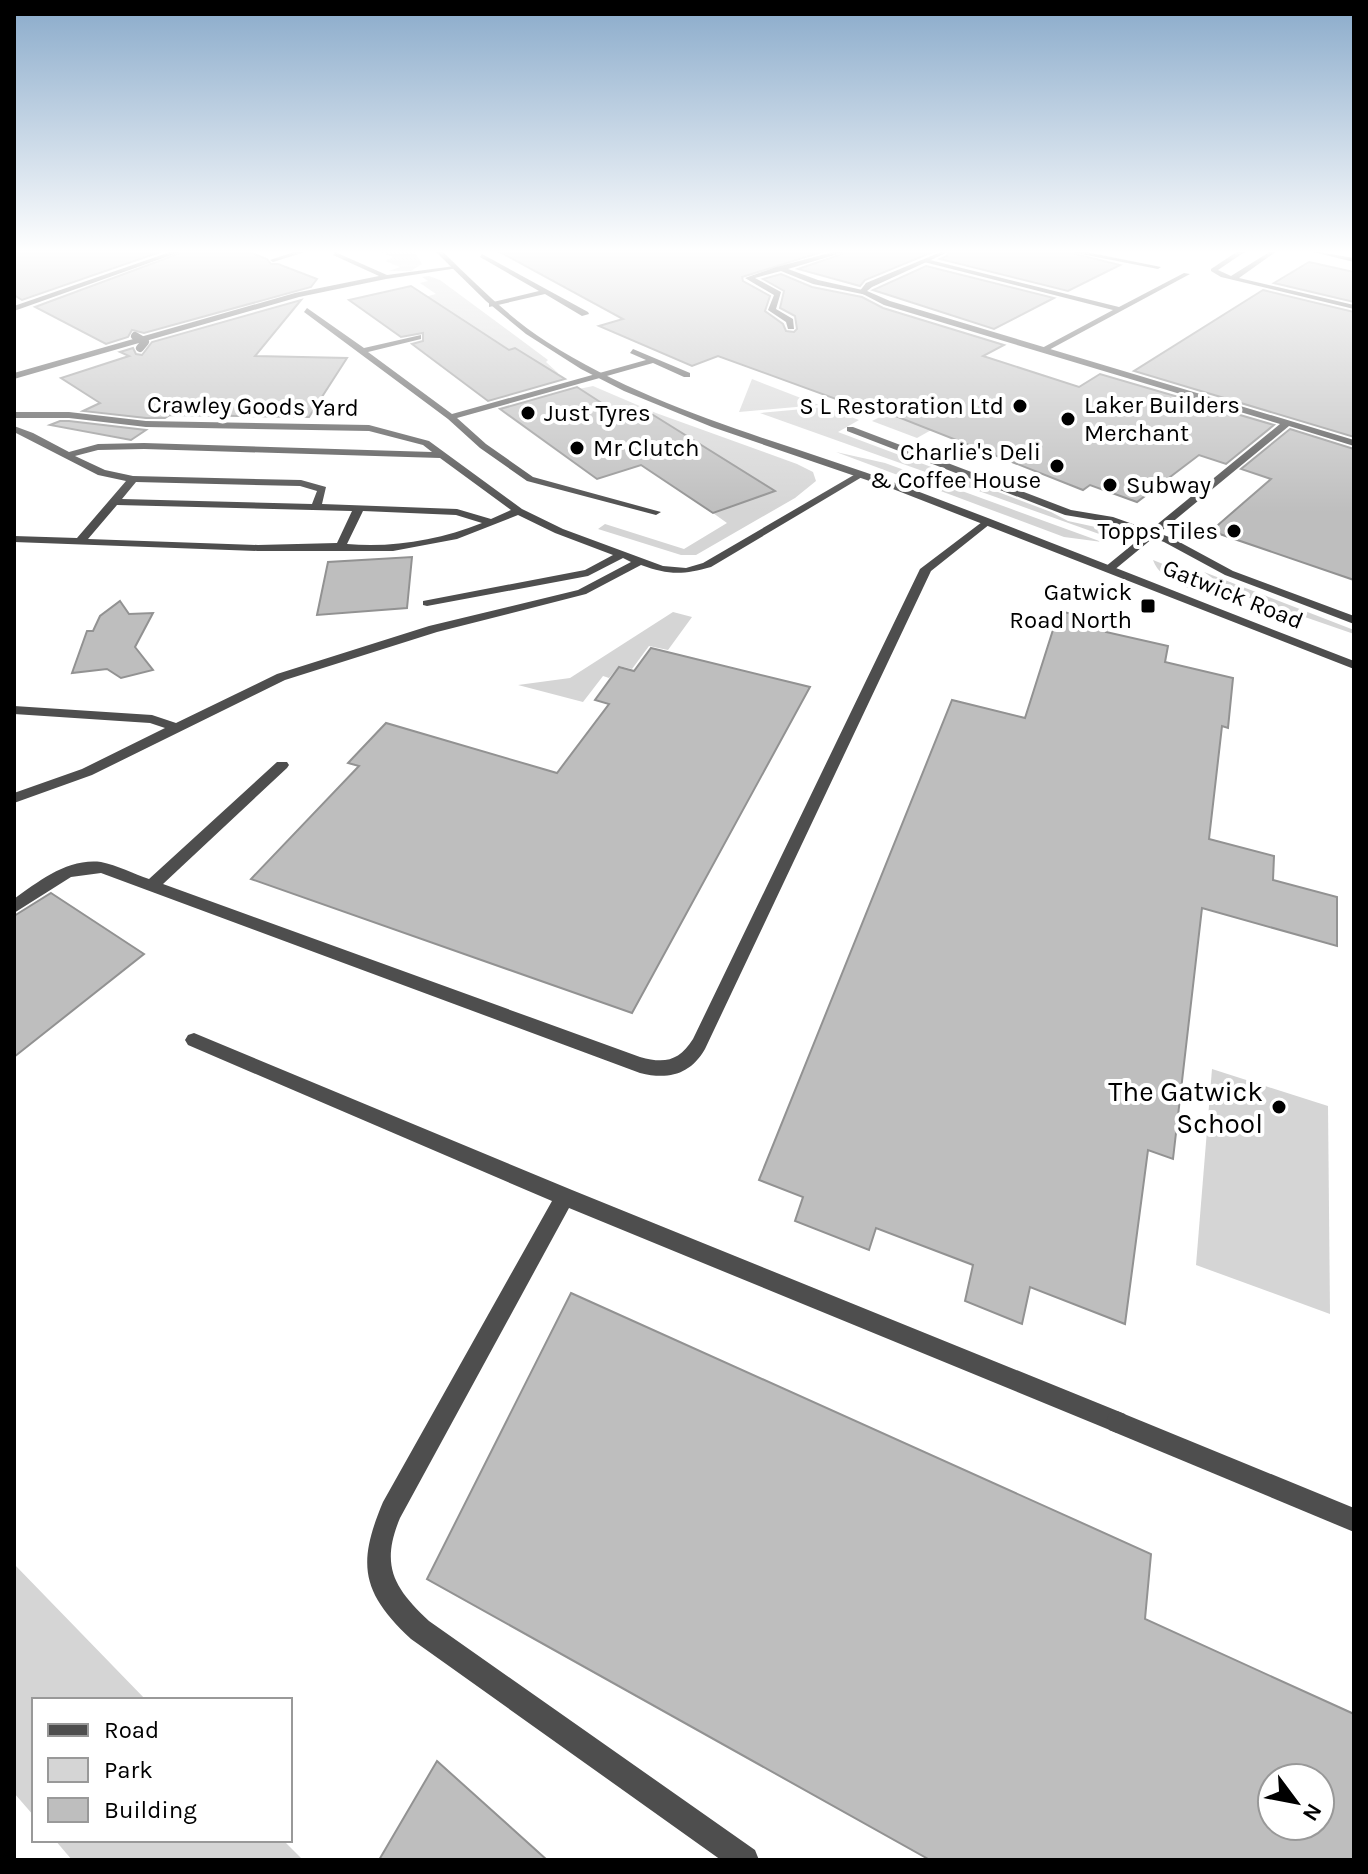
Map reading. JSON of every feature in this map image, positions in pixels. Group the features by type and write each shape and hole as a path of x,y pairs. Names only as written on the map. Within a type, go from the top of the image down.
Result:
{"street":[{"path":"25,374 31,377 45,375 140,348 145,342 139,338"},
{"path":"14,376 147,338"},
{"path":"345,338 451,417 476,441 535,481 656,512"},
{"path":"362,351 412,338"},
{"name":"Gatwick Road","path":"537,338 600,376 667,407 862,474 1354,665"},
{"path":"1008,338 1354,443"},
{"path":"1045,350 1067,338"},
{"path":"633,351 687,375"},
{"path":"451,417 654,360"},
{"name":"Crawley Goods Yard","path":"14,415 77,415 134,424 354,426 421,441 518,511 547,526 639,562 671,571 699,569 862,474"},
{"path":"1109,569 1287,423"},
{"path":"14,429 42,439 104,475 133,479 307,484 322,489 316,507"},
{"path":"850,429 1069,513 1109,519 1151,533 1186,547 1229,573 1354,620"},
{"path":"68,455 98,447 144,446 443,455"},
{"path":"81,540 133,479"},
{"path":"114,502 457,512 492,523"},
{"path":"340,547 359,508"},
{"path":"14,539 131,542 160,537 253,538 340,547 420,544 451,538 518,511"},
{"path":"14,907 64,873 81,868 102,868 640,1065 657,1070 678,1068 687,1062 699,1044 926,569 986,522"},
{"path":"427,603 588,573 621,555"},
{"path":"14,798 76,777 281,677 433,629 582,592 639,562"},
{"path":"14,710 152,719 177,728"},
{"path":"153,885 282,765"},
{"path":"194,1040 565,1197 1354,1520"},
{"path":"565,1197 391,1510 381,1531 377,1565 389,1599 420,1630 745,1860"}],"green space":[{"path":"490,338 519,338 548,360 546,362 558,373 555,377"},
{"path":"752,379 819,405 739,412"},
{"path":"593,386 656,413 797,464 813,472 816,481 795,498 696,555 681,555 598,529 605,524 684,549 727,523 713,513 774,490 650,414 614,425 579,389"},
{"path":"825,407 859,420 838,432 1068,521 1100,528 1097,531 1103,533 1107,530 1120,537 1116,540 760,413"},
{"path":"888,413 933,429 917,438 872,421"},
{"path":"836,452 885,463 1102,542 1064,537"},
{"path":"1153,560 1193,576 1223,596 1220,599 1172,581 1157,568"},
{"path":"1204,572 1354,630 1354,634 1238,594 1240,591 1232,587 1229,590"},
{"path":"673,612 692,617 668,650 649,646 632,669 619,666 609,678 603,676 583,702 518,685 570,678"},
{"path":"1212,1069 1328,1106 1330,1314 1196,1265"},
{"path":"14,1564 144,1698 32,1698 32,1814 14,1793"},
{"path":"57,1842 285,1842 303,1860 72,1860"}],"building":[{"path":"95,338 123,338 106,344"},
{"path":"165,338 269,338 255,356 347,358 309,417 170,415 146,418 83,411 100,403 61,378 129,356 120,352 133,348 136,354 142,355 152,342"},
{"path":"423,338 491,338 509,350 515,348 565,379 488,401 412,344"},
{"path":"628,338 983,338 1004,345 983,356 1079,387 1100,374 1274,425 1226,464 1199,455 1137,502 1090,485 1083,490 883,411 877,414 718,356 692,366"},
{"path":"1186,338 1354,338 1354,437 1134,371"},
{"path":"577,387 628,420 650,413 775,491 713,513 641,465 597,479 500,409"},
{"path":"60,421 146,430 131,440 50,425"},
{"path":"1290,429 1354,449 1354,580 1211,531 1271,479 1241,469"},
{"path":"412,557 407,608 317,615 328,562"},
{"path":"120,601 129,614 153,613 135,647 153,670 121,678 107,669 72,673 87,631 93,631 100,616"},
{"path":"1059,611 1108,622 1106,632 1168,646 1165,662 1233,678 1228,728 1222,726 1209,839 1274,856 1273,880 1337,897 1337,946 1202,908 1173,1159 1148,1150 1125,1324 1030,1287 1022,1324 965,1301 973,1265 876,1228 869,1250 795,1221 803,1197 759,1180 952,700 1025,718"},
{"path":"651,648 810,687 632,1013 251,879 359,766 348,763 386,723 557,773 609,704 595,700 619,667 634,671"},
{"path":"51,893 144,954 14,1057 14,916"},
{"path":"571,1293 1151,1554 1145,1619 1354,1714 1354,1860 930,1860 427,1579"},
{"path":"437,1761 547,1860 379,1860"}],"place":[{"name":"S L Restoration Ltd","path":"1020,406"},
{"name":"Just Tyres","path":"528,413"},
{"name":"Laker Builders Merchant","path":"1068,419"},
{"name":"Mr Clutch","path":"577,448"},
{"name":"Charlie's Deli & Coffee House","path":"1057,466"},
{"name":"Subway","path":"1110,485"},
{"name":"Topps Tiles","path":"1234,531"},
{"name":"Gatwick Road North","path":"1148,606"},
{"name":"The Gatwick School","path":"1279,1107"}]}
